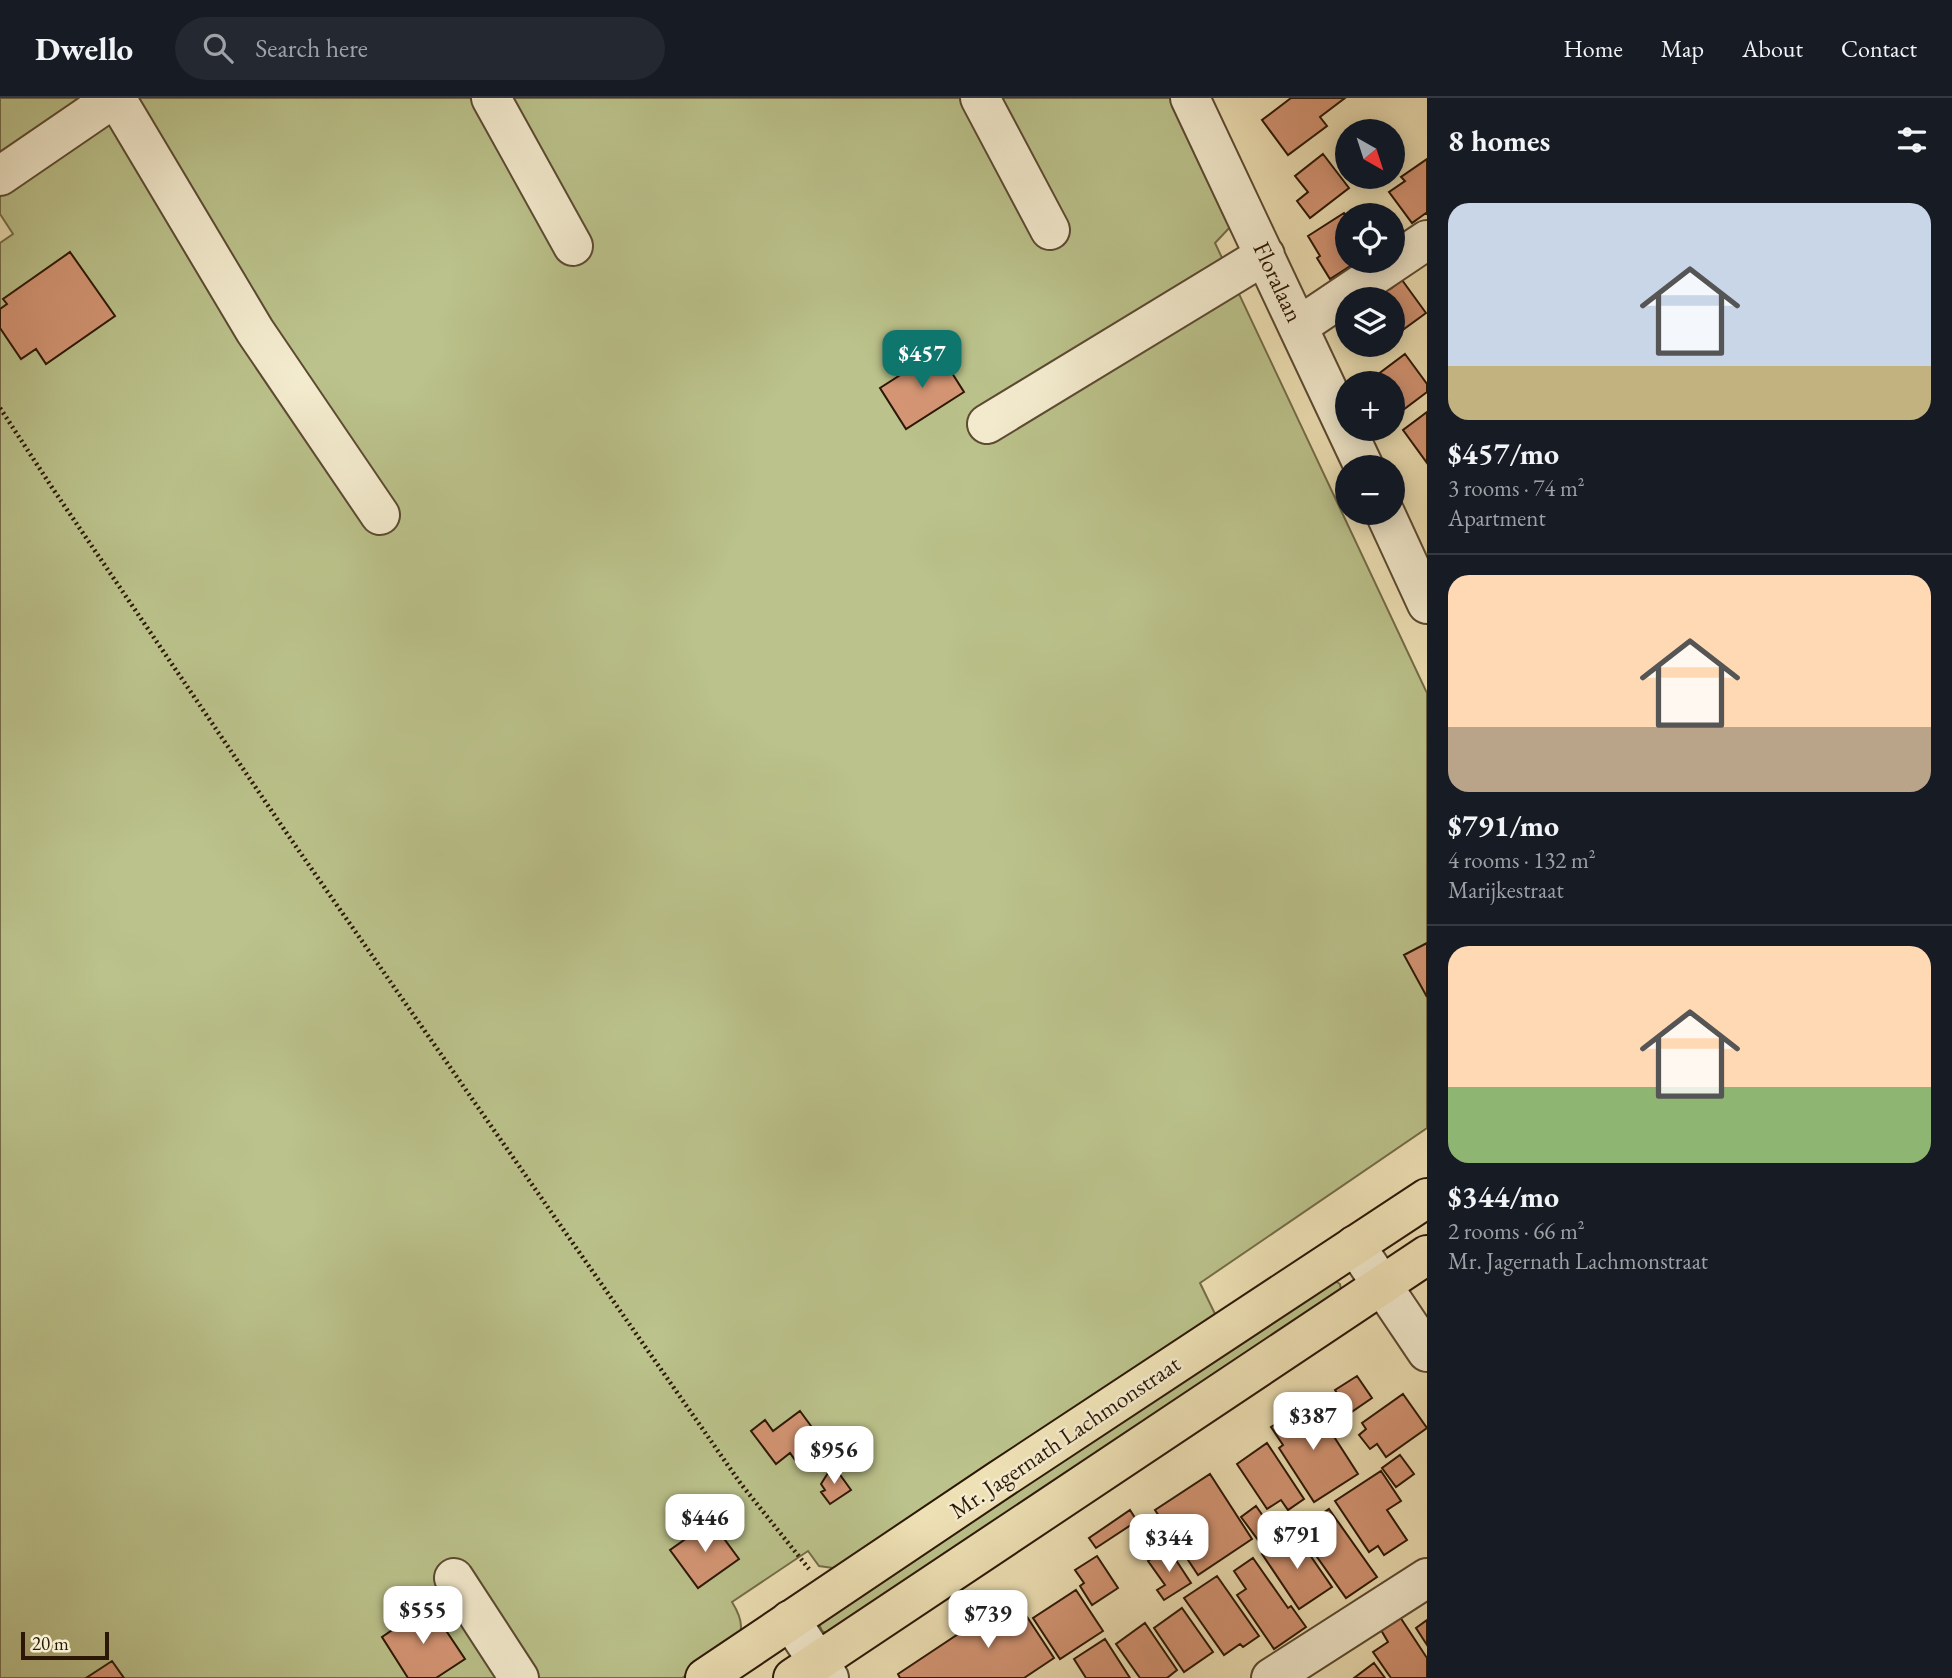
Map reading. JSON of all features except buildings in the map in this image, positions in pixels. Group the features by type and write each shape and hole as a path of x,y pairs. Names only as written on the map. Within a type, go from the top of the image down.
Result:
{"main road":[{"name":"Mr. Jagernath Lachmonstraat","path":"705,1678 1427,1198"},
{"name":"Mr. Jagernath Lachmonstraat","path":"813,1672 1427,1255"}],"street":[{"path":"0,176 116,98 255,331 380,515"},
{"path":"491,98 573,246"},
{"path":"980,98 1050,230"},
{"name":"Floralaan","path":"1190,98 1358,455"},
{"path":"1298,326 1427,240"},
{"path":"987,424 1265,255"},
{"path":"1391,525 1427,604"},
{"path":"1355,1245 1427,1352"},
{"path":"454,1578 519,1678"},
{"path":"1271,1678 1427,1578"},
{"path":"790,1620 813,1672"}],"path":[{"path":"0,408 290,838 741,1484 829,1594"}],"green space":[{"path":"0,98 96,98 0,164"},
{"path":"137,98 1174,98 1233,224 1215,243 1335,498 1335,525 1348,525 1427,693 1427,1128 1200,1283 1218,1320 843,1566 819,1566 808,1551 732,1602 740,1620 740,1634 724,1650 682,1678 0,1678 0,243 13,234 0,214 0,192"},
{"path":"1335,1281 1340,1284 1341,1290 828,1634 822,1631 819,1624 821,1618"}]}
